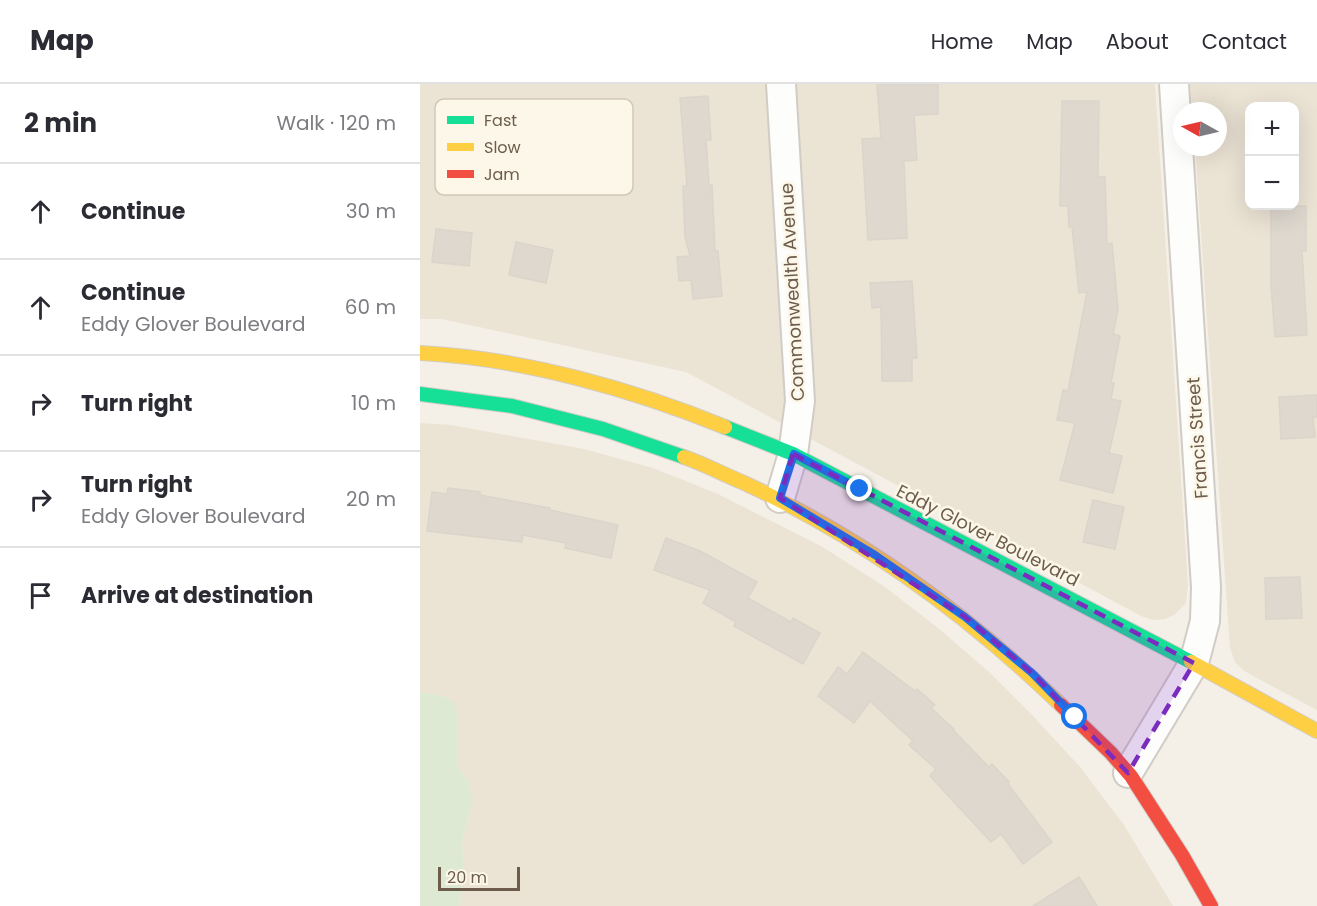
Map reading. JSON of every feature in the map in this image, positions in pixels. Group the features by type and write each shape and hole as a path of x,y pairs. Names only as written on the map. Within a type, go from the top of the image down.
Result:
{"street":[{"name":"Commonwealth Avenue","path":"780,498 794,454 800,401 781,84"},
{"name":"Francis Street","path":"1128,773 1194,663 1205,621 1206,587 1174,84"},
{"name":"Eddy Glover Boulevard","path":"420,353 504,363 579,379 676,407 794,454 1194,663 1317,731"},
{"path":"420,394 510,407 599,428 661,446 780,498 875,555 965,617 1032,673 1128,773 1173,839 1211,906"}],"highlighted area":[{"path":"793,454 1194,663 1128,773 1032,673 965,617 780,498"}],"shaded area":[{"path":"420,84 1155,84 1188,585 1186,603 1174,615 1165,619 1153,620 1141,616 686,372 442,319 420,319"},
{"path":"1190,84 1317,84 1317,710 1244,671 1235,662 1230,648 1196,156 1227,156 1227,102 1191,102"},
{"path":"420,423 451,425 584,449 653,468 718,494 821,546 885,587 988,671 1080,767 1124,825 1173,906 460,906 464,861 462,842 473,799 468,781 457,765 457,711 446,697 420,692"}],"green space":[{"path":"420,692 446,697 454,702 457,711 457,765 468,781 473,799 462,842 464,861 460,906 420,906"}],"building":[{"path":"877,84 938,84 938,114 914,115 917,160 904,161 907,238 868,240 862,139 881,138"},
{"path":"708,96 711,140 706,140 709,185 712,185 715,251 718,251 722,296 693,299 691,280 679,281 677,257 690,256 685,237 683,186 687,186 680,98"},
{"path":"1062,101 1099,101 1098,177 1105,177 1107,244 1112,243 1118,309 1113,334 1120,336 1111,383 1114,383 1111,399 1121,401 1109,453 1122,456 1113,493 1060,480 1075,423 1057,420 1063,390 1068,391 1087,292 1079,293 1068,206 1060,206"},
{"path":"1299,206 1306,206 1306,251 1302,251 1307,335 1275,337 1271,285 1271,210 1299,210"},
{"path":"436,229 472,233 469,266 432,262"},
{"path":"516,242 553,250 546,283 509,275"},
{"path":"912,281 917,358 912,358 912,381 882,381 881,307 872,308 870,283"},
{"path":"1317,395 1317,417 1313,417 1315,437 1281,439 1279,397"},
{"path":"448,488 480,492 480,495 550,508 550,510 618,525 611,558 565,548 566,543 523,535 522,542 427,531 432,492 447,494"},
{"path":"1093,500 1124,507 1115,549 1083,542"},
{"path":"666,538 700,551 757,582 748,598 791,622 793,618 820,633 803,664 734,626 736,622 703,603 710,590 654,570"},
{"path":"1300,577 1302,618 1266,619 1265,578"},
{"path":"863,652 915,691 917,689 935,705 931,708 989,767 992,764 1009,782 1008,784 1052,842 1023,864 1001,834 991,842 930,776 936,769 909,745 913,741 870,701 854,723 818,696 838,667 847,674"},
{"path":"1079,877 1097,906 1033,906"}],"traffic: fast":[{"path":"420,394 512,406 603,429 684,457"},
{"path":"725,427 793,454 1191,662"}],"traffic: slow":[{"path":"420,353 497,361 576,378 652,400 725,427"},
{"path":"684,457 786,504 871,553 950,609 1061,705"},
{"path":"1191,662 1317,731"}],"traffic: jam":[{"path":"1061,705 1111,753 1131,776 1182,855 1211,906"}],"route":[{"path":"860,489 794,454 780,498 875,555 965,617 1032,673 1075,717"}]}
